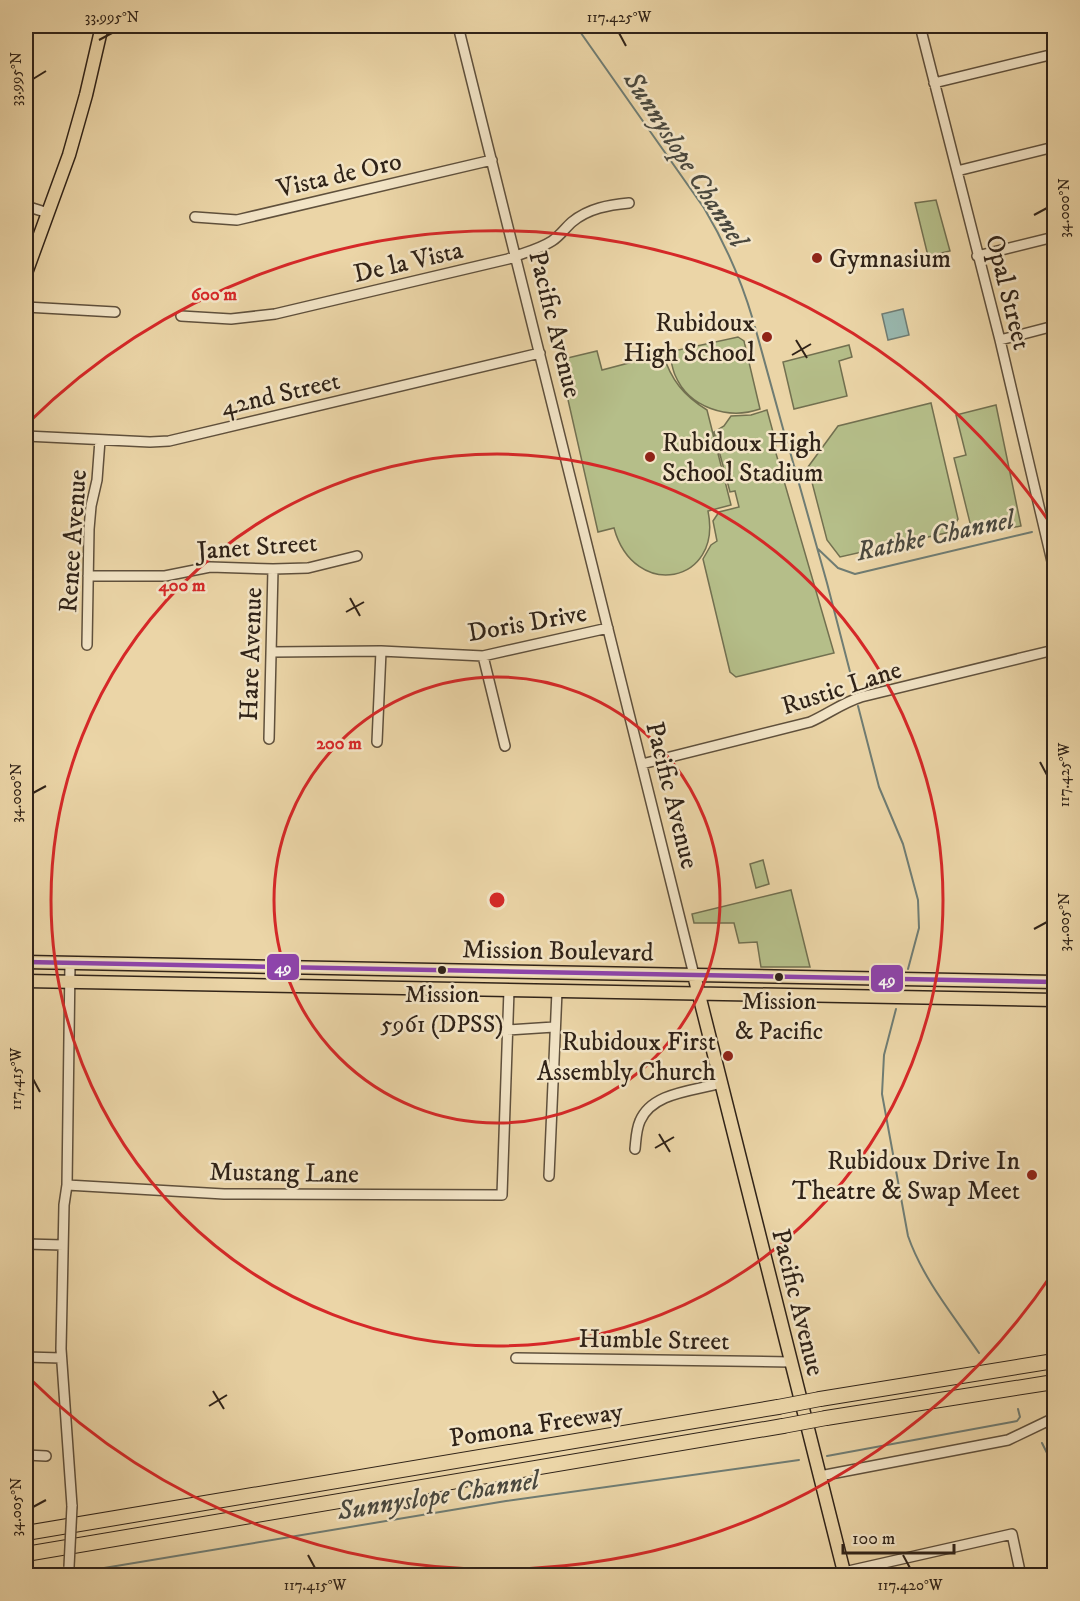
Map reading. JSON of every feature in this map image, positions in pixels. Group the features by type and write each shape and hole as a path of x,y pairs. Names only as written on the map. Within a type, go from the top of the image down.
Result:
{"highway":[{"name":"Pomona Freeway","path":"26,1533 1054,1361"},
{"name":"Pomona Freeway","path":"26,1554 826,1418 1054,1382"}],"main road":[{"path":"26,273 77,125 102,26"},
{"name":"Mission Boulevard","path":"26,962 1054,982"},
{"name":"Pacific Avenue","path":"694,975 845,1574"},
{"name":"Mission Boulevard","path":"26,981 1054,1000"}],"street":[{"name":"Pacific Avenue","path":"458,26 694,975"},
{"name":"Opal Street","path":"920,26 1000,340 1054,570"},
{"path":"934,83 1054,54"},
{"path":"957,171 1054,147"},
{"name":"Vista de Oro","path":"195,217 237,220 492,160"},
{"name":"De la Vista","path":"182,316 231,319 275,314 516,256 554,240 571,222 584,214 603,206 629,203"},
{"path":"26,206 48,213"},
{"path":"977,256 1054,237"},
{"path":"26,306 115,312"},
{"path":"1000,340 1054,326"},
{"name":"42nd Street","path":"26,435 100,440 169,441 540,353"},
{"name":"Renee Avenue","path":"87,645 87,576 91,506 97,480 100,440"},
{"name":"Janet Street","path":"87,576 165,576 210,567 308,568 357,556"},
{"name":"Hare Avenue","path":"269,739 273,569"},
{"name":"Doris Drive","path":"272,652 381,651 483,656 608,628"},
{"name":"Rustic Lane","path":"642,764 810,722 824,716 837,706 861,697 1054,650"},
{"path":"378,742 381,651"},
{"path":"483,656 505,746"},
{"path":"68,1571 72,1506 62,1358 70,964"},
{"path":"509,990 507,1030 554,1027"},
{"path":"549,1176 557,991"},
{"name":"Mustang Lane","path":"67,1185 224,1194 502,1195 507,1030"},
{"path":"635,1149 639,1122 647,1108 662,1098 721,1083"},
{"path":"26,1244 63,1245"},
{"path":"26,1357 62,1358"},
{"name":"Humble Street","path":"516,1358 791,1362"},
{"path":"820,1476 1008,1440 1054,1418"},
{"path":"26,1455 46,1456"},
{"path":"845,1574 1012,1534 1021,1575"},
{"path":"381,1575 420,1573 443,1575"}],"green space":[{"path":"936,200 950,251 928,256 915,203"},
{"path":"738,337 744,341 760,409 735,413 711,409 690,396 681,386 674,372 669,352"},
{"path":"849,345 852,357 839,361 847,396 794,409 783,362"},
{"name":"Rubidoux High School Stadium","path":"597,351 602,370 663,354 679,386 707,410 731,505 708,511 709,536 702,555 690,568 674,574 656,574 639,566 624,551 614,528 598,532 559,360"},
{"path":"931,403 958,519 950,532 840,557 827,540 808,467 838,426"},
{"path":"996,405 1021,526 973,535 954,458 966,455 956,415"},
{"path":"767,410 776,443 775,450 834,653 736,677 730,672 703,559 711,545 717,541 713,521 719,512 739,507 735,491 730,492 714,432 724,426 731,416 751,415"},
{"path":"763,860 769,884 756,888 750,864"},
{"path":"791,890 810,967 761,967 757,942 739,943 734,923 694,923 692,914"}],"water":[{"path":"903,309 909,335 888,340 882,314"}],"waterway":[{"name":"Sunnyslope Channel","path":"576,26 704,208 732,262 753,320"},
{"name":"Sunnyslope Channel","path":"755,327 787,443"},
{"name":"Sunnyslope Channel","path":"789,448 855,691"},
{"name":"Rathke Channel","path":"818,549 838,568 855,574 1032,532"},
{"name":"Sunnyslope Channel","path":"858,706 879,787 903,844 918,900 919,928 908,969"},
{"name":"Sunnyslope Channel","path":"896,1009 884,1055 882,1094 908,1236 930,1282 979,1353"},
{"name":"Sunnyslope Channel","path":"827,1456 1017,1421 1020,1417 1018,1409"},
{"name":"Sunnyslope Channel","path":"1042,1443 1054,1467"},
{"name":"Sunnyslope Channel","path":"86,1576 92,1570 506,1501 799,1460"}],"transit line":[{"name":"49","path":"26,962 1054,982"}],"place":[{"name":"Gymnasium","path":"817,258"},
{"name":"Rubidoux High School","path":"767,337"},
{"name":"Rubidoux High School Stadium","path":"650,457"},
{"name":"Mission 5961 (DPSS)","path":"442,970"},
{"name":"Mission & Pacific","path":"779,977"},
{"name":"Rubidoux First Assembly Church","path":"728,1056"},
{"name":"Rubidoux Drive In Theatre & Swap Meet","path":"1032,1175"}]}
